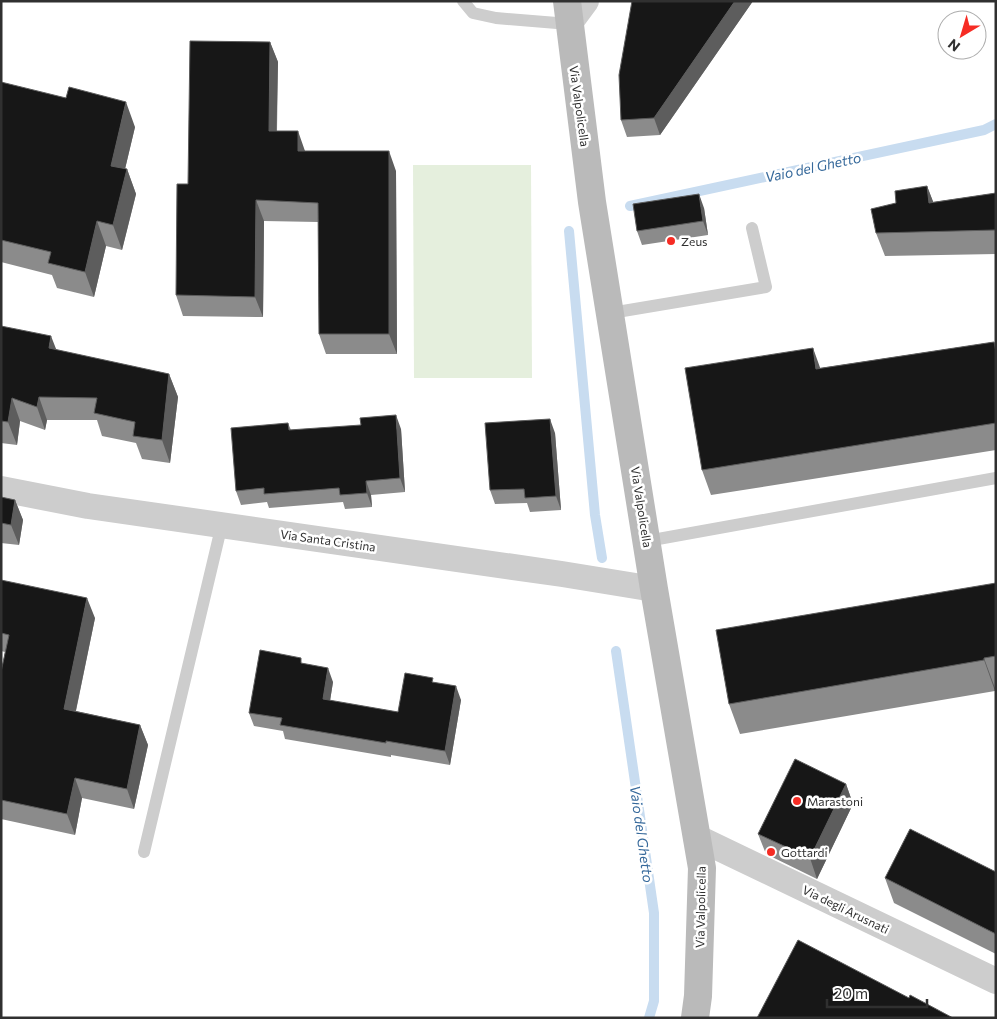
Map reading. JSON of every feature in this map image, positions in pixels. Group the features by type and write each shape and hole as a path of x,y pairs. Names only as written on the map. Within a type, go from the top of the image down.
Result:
{"main road":[{"name":"Via Valpolicella","path":"568,13 592,202 654,589 702,868 698,996 695,1018"}],"street":[{"path":"568,13 586,1"},
{"name":"Via Santa Cristina","path":"1,489 88,506 222,524 654,589"},
{"name":"Via degli Arusnati","path":"696,837 996,981"}],"lane":[{"path":"463,1 473,13 496,18 568,13"},
{"path":"611,313 766,287 752,228"},
{"path":"647,541 996,478"},
{"path":"144,852 222,524"}],"green space":[{"path":"413,165 531,165 532,378 414,378"}],"building":[{"path":"632,1 735,1 654,118 621,120 619,75"},
{"path":"190,41 270,42 269,131 298,131 298,151 389,151 389,334 319,334 318,203 256,200 255,297 176,295 177,184 188,184"},
{"path":"1,82 66,98 69,87 126,102 111,166 127,169 113,225 97,221 85,272 48,263 51,252 1,240"},
{"path":"927,186 929,203 996,193 996,230 876,233 871,209 896,203 895,191"},
{"path":"699,194 703,221 637,231 633,204"},
{"path":"1,326 51,336 49,348 169,374 162,440 133,436 135,422 94,413 97,398 39,397 37,407 12,398 8,422 1,421"},
{"path":"994,342 996,352 996,423 702,470 685,368 813,348 816,369"},
{"path":"396,415 400,478 366,481 367,493 340,495 339,488 264,494 264,488 236,491 231,428 288,423 289,430 361,425 360,418"},
{"path":"550,419 556,496 525,498 524,489 490,490 485,423"},
{"path":"1,497 15,500 11,525 1,523"},
{"path":"1,580 87,598 64,709 140,725 127,789 75,778 67,814 1,800 1,672 9,635 1,633"},
{"path":"996,583 996,656 984,658 984,660 729,704 716,630"},
{"path":"260,650 301,658 301,663 328,668 323,699 398,712 405,673 433,678 432,682 456,686 445,751 280,725 282,718 249,713"},
{"path":"795,759 846,784 810,858 758,834"},
{"path":"910,829 996,872 996,934 885,878"},
{"path":"798,940 909,998 910,995 953,1018 757,1018"}],"waterway":[{"name":"Vaio del Ghetto","path":"630,206 984,130 996,124"},
{"name":"Vaio del Ghetto","path":"569,231 595,515 602,558"},
{"name":"Vaio del Ghetto","path":"616,651 654,913 654,1001 649,1018"}],"place":[{"name":"Zeus","path":"671,241"},
{"name":"Marastoni","path":"797,801"},
{"name":"Gottardi","path":"771,852"}]}
